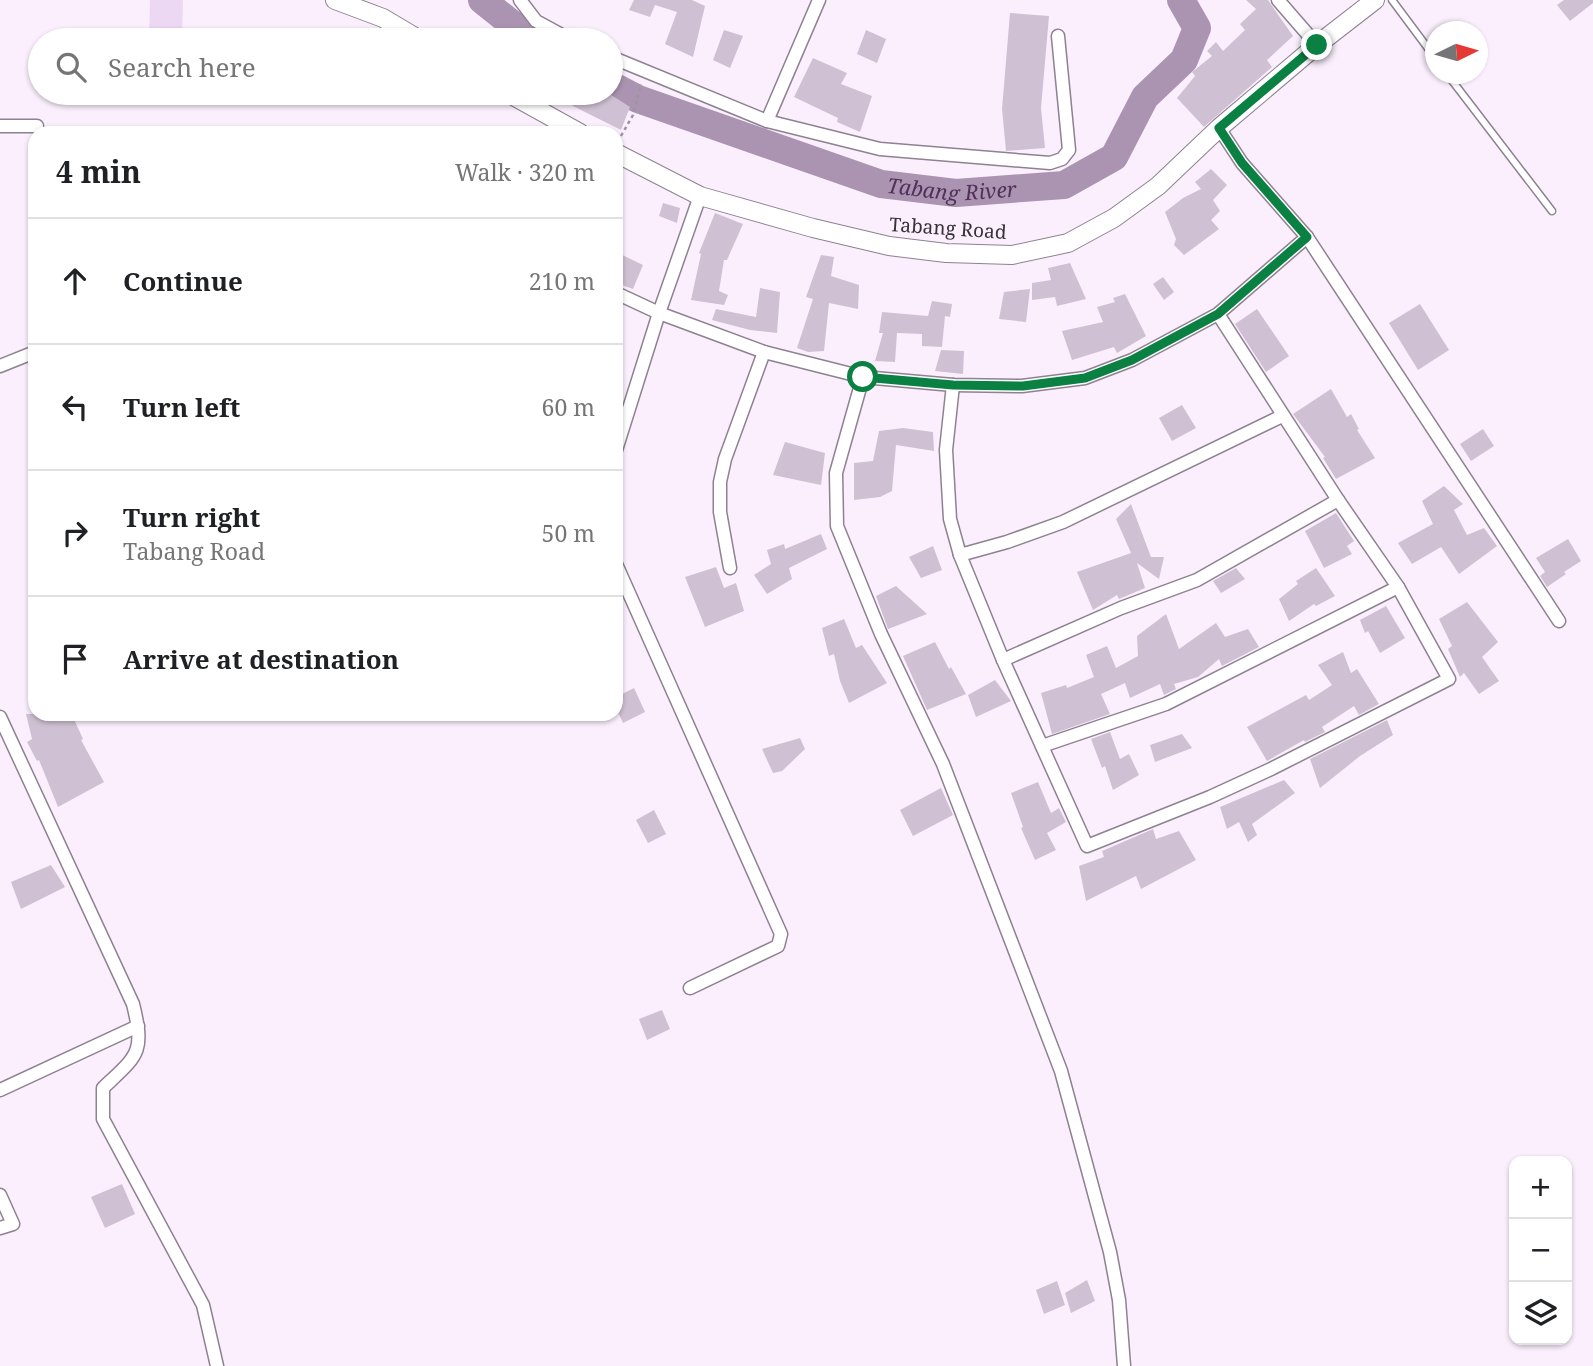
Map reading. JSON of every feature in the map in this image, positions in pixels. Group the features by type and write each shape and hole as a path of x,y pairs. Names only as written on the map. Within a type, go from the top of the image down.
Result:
{"main road":[{"path":"335,0 383,18 400,28"},
{"name":"Tabang Road","path":"623,148 700,196 889,246 946,253 1012,255 1068,243 1114,218 1158,186 1219,128 1375,0"},
{"path":"530,105 567,126"}],"street":[{"path":"520,0 537,21 550,28"},
{"path":"767,121 819,0"},
{"path":"1278,0 1317,45"},
{"path":"623,62 767,121 880,149 1036,164 1062,159 1069,150 1058,36"},
{"path":"0,126 37,126"},
{"path":"1219,128 1242,163 1307,237 1559,621"},
{"path":"623,428 700,196"},
{"path":"623,296 659,313 764,352 863,377 953,385 1023,386 1085,378 1132,360 1218,314 1307,237"},
{"path":"953,385 946,450 950,519 960,555 1003,660 1087,846 1210,797 1271,769 1449,678 1398,587 1282,416 1218,314"},
{"path":"730,568 720,512 720,482 725,459 764,352"},
{"path":"0,366 28,355"},
{"path":"863,377 835,473 837,526 881,634 943,764 1061,1071 1110,1252 1119,1300 1124,1366"},
{"path":"960,555 1063,522 1282,416"},
{"path":"1003,660 1121,608 1197,580 1338,500"},
{"path":"623,580 781,934 778,946 690,988"},
{"path":"1042,746 1166,704 1398,587"},
{"path":"0,717 133,1004 140,1041 131,1062 103,1088 103,1119 203,1305 217,1366"},
{"path":"0,1090 138,1026"},
{"path":"0,1195 13,1224 0,1228"}],"lane":[{"path":"1392,0 1425,44"},
{"path":"1455,84 1552,211"}],"path":[{"path":"623,136 633,115 639,87"}],"shaded area":[{"path":"150,0 183,0 182,28 149,28"}],"building":[{"path":"634,0 692,0 705,6 693,57 665,44 677,12 655,5 650,17 629,10"},
{"path":"1246,0 1268,0 1293,36 1267,60 1272,67 1204,127 1177,98 1195,76 1192,72 1212,56 1207,51 1216,42 1223,51 1245,30 1240,24 1256,9"},
{"path":"1564,0 1593,0 1593,3 1570,21 1557,5"},
{"path":"1010,13 1049,16 1041,108 1045,148 1006,151 1002,109"},
{"path":"724,30 743,36 730,68 713,60"},
{"path":"866,30 886,39 877,63 857,54"},
{"path":"813,58 847,73 841,84 872,96 860,132 794,97"},
{"path":"623,103 630,107 623,126 613,126 571,105 623,105"},
{"path":"1211,169 1227,185 1213,200 1220,211 1211,220 1219,229 1184,255 1174,245 1176,239 1165,212 1183,198 1201,189 1195,182"},
{"path":"663,203 680,208 677,223 659,216"},
{"path":"715,213 743,224 727,260 724,260 719,291 728,295 724,305 691,300 701,254 699,253"},
{"path":"623,255 643,265 633,289 623,285"},
{"path":"821,255 834,257 831,276 859,285 858,309 829,303 824,351 808,352 797,348 813,299 806,297"},
{"path":"1070,263 1086,299 1057,306 1055,297 1032,300 1032,283 1051,280 1048,268"},
{"path":"1163,277 1174,292 1164,300 1153,284"},
{"path":"760,288 780,292 777,333 750,330 712,320 716,309 756,317"},
{"path":"1030,289 1026,322 999,319 1004,292"},
{"path":"1125,294 1146,336 1117,353 1114,347 1072,360 1062,331 1103,322 1097,307 1115,302 1113,298"},
{"path":"932,301 952,304 950,317 945,316 942,347 922,346 922,334 897,333 895,362 875,361 883,333 879,333 882,312 928,316"},
{"path":"1420,304 1449,350 1418,370 1389,323"},
{"path":"1257,309 1289,356 1266,372 1235,324"},
{"path":"941,350 964,351 963,374 935,371"},
{"path":"1331,389 1347,417 1351,414 1359,429 1357,430 1375,458 1336,479 1323,458 1325,457 1293,414"},
{"path":"1182,405 1196,428 1172,441 1159,418"},
{"path":"903,428 933,432 934,451 896,445 892,491 880,497 854,500 854,463 873,461 879,431"},
{"path":"1483,429 1494,446 1471,461 1460,444"},
{"path":"785,442 825,453 821,485 773,475"},
{"path":"1444,486 1463,504 1454,510 1467,535 1484,528 1497,546 1459,574 1441,547 1412,564 1398,543 1433,524 1422,501"},
{"path":"1131,504 1151,557 1164,557 1159,579 1137,563 1145,588 1119,599 1117,595 1093,610 1077,572 1131,553 1116,519"},
{"path":"1336,513 1354,541 1347,546 1352,554 1324,568 1305,531"},
{"path":"821,534 827,549 789,568 792,579 767,594 754,575 771,564 767,550 784,544 785,549"},
{"path":"1568,539 1581,561 1547,587 1540,576 1545,572 1536,558"},
{"path":"933,546 942,570 921,578 909,557"},
{"path":"716,567 724,588 736,583 744,611 705,627 685,577"},
{"path":"1236,568 1245,579 1221,593 1213,581"},
{"path":"1316,568 1335,596 1316,606 1314,604 1289,621 1279,599 1298,584 1296,581"},
{"path":"896,586 927,614 888,629 876,596"},
{"path":"1467,602 1498,642 1482,657 1499,681 1479,694 1464,673 1460,677 1448,649 1452,646 1439,619"},
{"path":"1386,606 1405,638 1380,653 1368,631 1365,633 1360,620"},
{"path":"1166,614 1179,649 1216,623 1225,637 1248,629 1259,647 1222,666 1219,659 1198,677 1174,684 1176,689 1164,695 1160,684 1130,698 1125,683 1101,694 1110,714 1052,734 1041,693 1066,685 1067,688 1094,677 1086,655 1107,646 1116,668 1138,656 1137,636"},
{"path":"844,619 856,648 862,645 887,683 849,703 840,681 834,654 829,656 822,628"},
{"path":"935,642 966,694 927,710 903,656"},
{"path":"1343,652 1351,673 1357,669 1379,704 1359,715 1354,706 1322,727 1325,732 1305,742 1304,740 1267,761 1247,727 1306,695 1309,700 1332,685 1318,665"},
{"path":"995,680 1011,701 976,717 968,695"},
{"path":"634,688 645,712 623,723 622,721 623,694"},
{"path":"26,714 28,721 75,721 83,739 81,740 104,782 58,807 39,760 37,761 27,742 32,739"},
{"path":"1387,720 1393,735 1360,756 1320,788 1310,759"},
{"path":"1110,732 1120,759 1129,754 1139,775 1113,790 1105,766 1102,768 1091,739"},
{"path":"1182,734 1192,748 1155,762 1150,745"},
{"path":"800,738 805,749 782,771 773,773 762,749"},
{"path":"1284,780 1295,793 1252,824 1257,835 1248,842 1239,822 1227,829 1220,807"},
{"path":"1038,782 1051,813 1059,808 1066,822 1047,833 1056,850 1035,860 1021,828 1023,827 1011,793"},
{"path":"941,788 953,815 913,836 900,810"},
{"path":"654,810 666,834 648,843 636,820"},
{"path":"1153,829 1156,839 1179,831 1196,860 1141,889 1136,876 1086,901 1079,866 1104,857 1102,851"},
{"path":"51,865 65,887 21,909 11,882"},
{"path":"662,1010 670,1029 647,1040 639,1019"},
{"path":"122,1184 135,1214 105,1228 91,1197"},
{"path":"1087,1280 1095,1301 1071,1313 1065,1293"},
{"path":"1057,1281 1065,1305 1044,1314 1036,1290"}],"waterway":[{"name":"Tabang River","path":"482,0 517,28"},
{"name":"Tabang River","path":"623,91 638,99 881,184 956,193 1064,185 1114,157 1145,97 1184,60 1197,28 1181,0"}],"route":[{"path":"863,377 953,385 1023,386 1085,378 1132,360 1218,314 1307,237 1242,163 1219,128 1317,45"}]}
